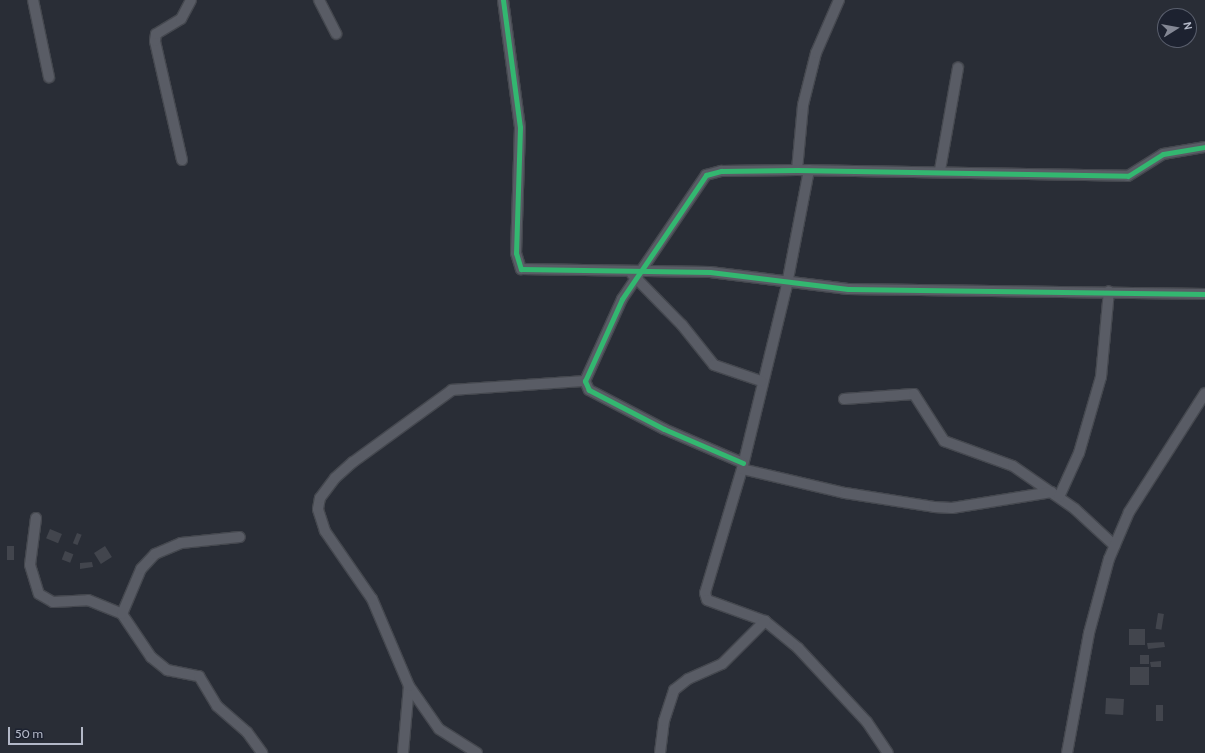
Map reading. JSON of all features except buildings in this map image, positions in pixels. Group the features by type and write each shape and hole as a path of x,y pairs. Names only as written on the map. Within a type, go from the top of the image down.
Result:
{"street":[{"path":"33,0 49,77"},
{"path":"182,160 155,41 156,34 181,19 191,0"},
{"path":"319,0 336,34"},
{"path":"503,0 520,127 516,197 518,266 524,270 635,273 710,272 787,283 848,289 1109,291 1205,294"},
{"path":"797,170 805,98 816,53 839,0"},
{"path":"940,170 958,68"},
{"path":"584,381 635,273 706,175 721,171 940,170 1128,176 1163,154 1205,147"},
{"path":"809,170 787,283 742,466 704,593 707,600 765,621 821,672 867,722 888,753"},
{"path":"635,273 682,325 714,365 762,381"},
{"path":"1055,494 1080,453 1101,377 1109,291"},
{"path":"584,381 589,390 664,429 742,466 845,493 934,507 952,508 1055,494"},
{"path":"477,753 439,729 409,686 372,599 330,541 322,525 318,509 320,498 335,478 353,462 452,390 584,381"},
{"path":"1067,753 1089,633 1115,546 1129,512 1152,471 1205,393"},
{"path":"844,399 914,394 944,441 1005,461 1055,494 1115,546"},
{"path":"36,518 30,565 38,594 53,602 88,600 122,614 151,657 168,670 199,676 217,706 247,732 262,753"},
{"path":"122,614 141,569 155,554 181,543 240,537"},
{"path":"660,753 664,721 674,690 688,679 715,670 765,621"},
{"path":"403,753 409,686"}],"cycle path":[{"path":"503,0 520,127 516,253 521,269 710,272 848,289 1205,294"},
{"path":"743,463 664,429 589,390 585,381 622,299 706,175 721,171 797,170 1128,176 1163,154 1205,147"}]}
